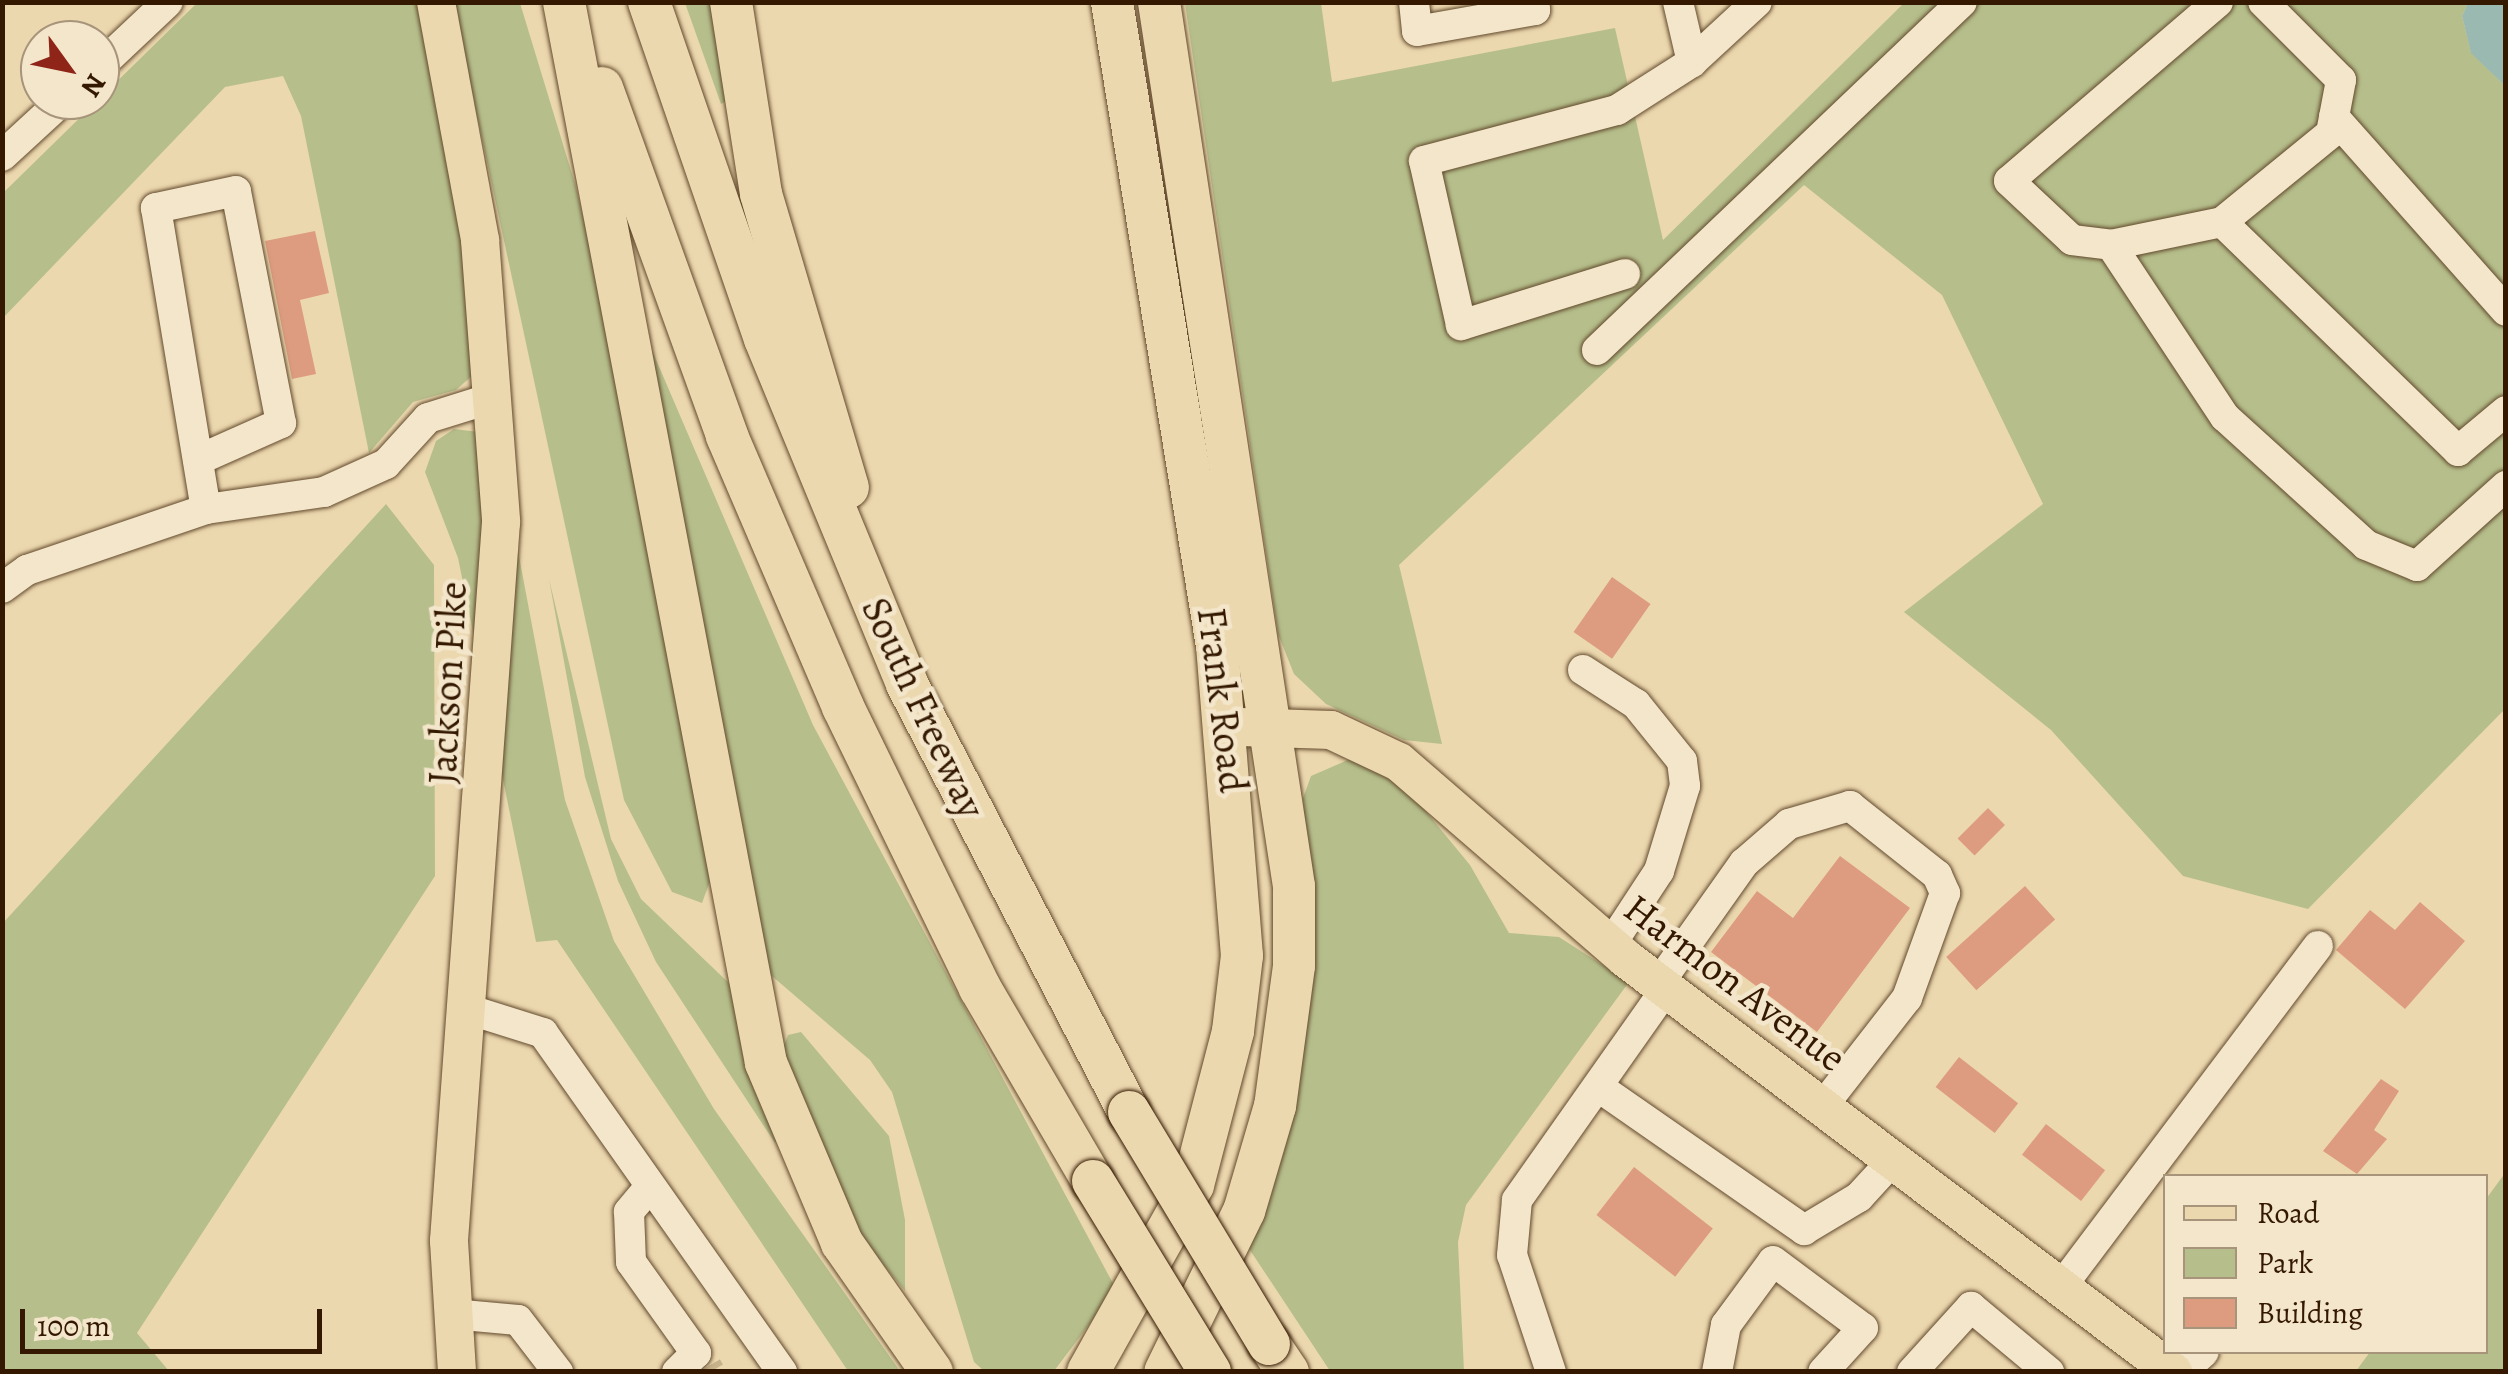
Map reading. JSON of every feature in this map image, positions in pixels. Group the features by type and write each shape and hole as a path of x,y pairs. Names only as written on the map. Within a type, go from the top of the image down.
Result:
{"highway":[{"path":"564,2 766,1063 834,1227 932,1372"},
{"name":"South Freeway","path":"572,2 728,436 844,707 980,988 1092,1181 1210,1372"},
{"name":"South Freeway","path":"649,2 778,372 907,684 1130,1112 1278,1358"},
{"path":"731,2 762,194 907,684"},
{"name":"Frank Road","path":"1088,1372 1193,1185 1233,1031 1241,882 1226,729 1112,2"},
{"name":"Frank Road","path":"1159,2 1274,721 1294,886 1288,1036 1244,1211 1165,1372"}],"main road":[{"name":"Jackson Pike","path":"436,2 486,296 495,397 496,680 467,1010 452,1314 457,1372"},
{"name":"Harmon Avenue","path":"1226,729 1274,721 1332,730 1399,762 1610,946 2173,1372"}],"lane":[{"path":"120,47 168,2"},
{"path":"1414,2 1417,31 1535,10 1534,2"},
{"path":"1678,2 1692,62"},
{"path":"1626,274 1461,325 1424,161 1617,110 1692,62 1756,2"},
{"path":"1597,350 1962,2"},
{"path":"2218,2 2009,181 2072,240 2111,245 2222,222 2331,133 2342,80 2263,2"},
{"path":"2334,117 2506,311"},
{"path":"2,156 41,120"},
{"path":"198,460 281,423 236,191 156,208 198,460 206,508"},
{"path":"2222,222 2458,451 2501,426"},
{"path":"2111,245 2225,416 2366,546 2417,566 2506,486"},
{"path":"2,588 28,570 206,508 324,492 386,464 428,418 495,397"},
{"path":"1582,670 1636,704 1682,761 1684,786 1659,871 1610,946"},
{"path":"1551,1372 1512,1255 1517,1200 1600,1088 1662,986 1744,864 1789,824 1850,806 1937,875 1945,893 1907,998 1822,1107"},
{"path":"2061,1287 2318,946"},
{"path":"467,1010 543,1033 648,1190 782,1372"},
{"path":"1600,1088 1804,1230 1859,1197 1892,1160"},
{"path":"648,1190 629,1212 631,1262 690,1366"},
{"path":"1716,1372 1726,1325 1773,1261 1863,1328 1823,1372"},
{"path":"1912,1372 1972,1307 2049,1372"},
{"path":"452,1314 518,1320 558,1372"},
{"path":"2181,1372 2202,1354"}],"green space":[{"path":"197,3 424,3 483,334 474,374 456,390 413,402 369,453 301,116 283,76 225,87 3,318 3,193 78,120 120,120 120,78"},
{"path":"453,3 520,3 576,187 637,450 712,876 702,903 672,892 624,800"},
{"path":"685,3 717,3 729,99 721,104"},
{"path":"1185,3 1321,3 1332,82 1615,28 1663,240 1904,3 2468,3 2462,16 2471,52 2505,86 2505,709 2308,909 2183,876 2051,730 1904,612 2043,504 1942,295 1804,185 1399,565 1442,744 1404,740 1326,704 1294,674 1278,634"},
{"path":"645,334 813,725 1116,1289 1054,1371 984,1371 974,1362 892,1092 870,1060 759,965"},
{"path":"454,429 487,433 498,445 565,800 614,941 714,1109 900,1371 848,1371 557,940 536,942 458,558 425,472 436,441"},
{"path":"386,504 434,565 435,876 137,1333 169,1371 3,1371 3,923"},
{"path":"549,579 611,839 641,899 732,986 782,1135 775,1143 656,962 618,881 585,777"},
{"path":"1357,756 1414,797 1470,865 1509,933 1559,937 1629,982 1466,1205 1458,1242 1464,1371 1330,1371 1240,1235 1310,958 1303,798 1311,776"},
{"path":"801,1032 889,1136 905,1220 905,1291 846,1219 781,1053 788,1035"},
{"path":"2505,1173 2505,1371 2356,1371 2369,1354 2488,1354 2488,1196"}],"water":[{"path":"2468,3 2505,3 2505,86 2471,53 2462,16"}],"building":[{"path":"315,231 329,293 300,300 316,374 292,379 265,241"},
{"path":"1612,577 1651,604 1612,659 1574,632"},
{"path":"1988,808 2005,825 1975,855 1958,838"},
{"path":"1840,856 1910,908 1817,1032 1711,952 1757,891 1793,918"},
{"path":"2025,886 2055,919 1976,990 1946,957"},
{"path":"2420,902 2465,941 2405,1009 2336,950 2370,910 2395,930"},
{"path":"1959,1057 2018,1103 1995,1133 1936,1087"},
{"path":"2381,1079 2399,1091 2374,1130 2387,1139 2357,1174 2323,1151"},
{"path":"2046,1124 2105,1170 2081,1201 2022,1155"},
{"path":"1634,1167 1713,1229 1675,1277 1596,1215"}],"tunnel":[{"path":"707,1367 710,1372"}]}
